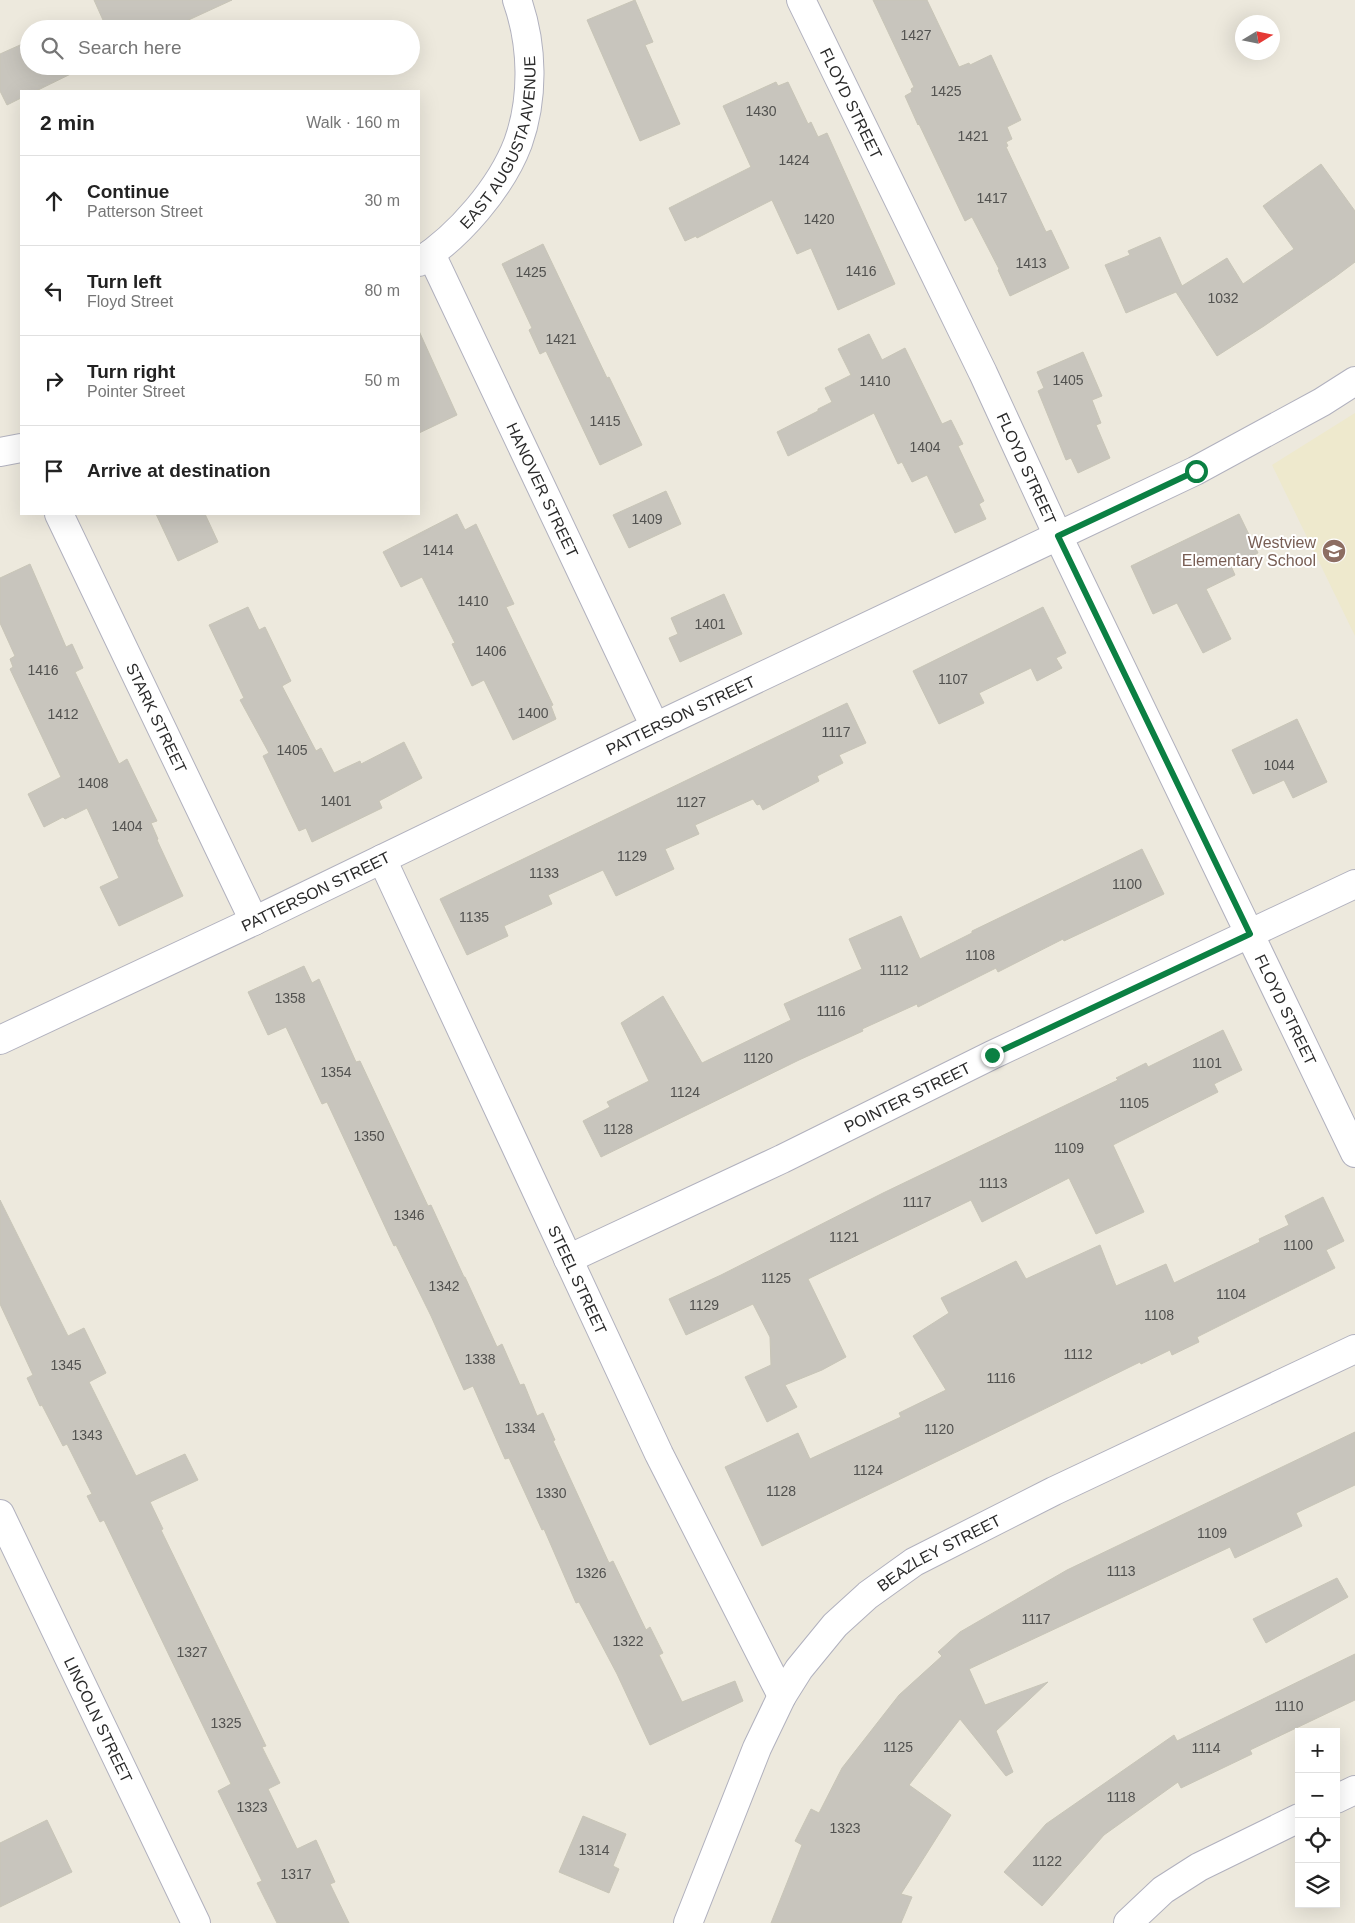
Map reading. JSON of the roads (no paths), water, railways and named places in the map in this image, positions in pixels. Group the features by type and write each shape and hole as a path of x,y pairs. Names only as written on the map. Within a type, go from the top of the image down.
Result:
{"street":[{"name":"EAST AUGUSTA AVENUE","path":"425,258 444,243 478,208 500,176 518,143 528,102 530,60 523,17 517,0"},
{"name":"FLOYD STREET","path":"801,0 982,373 1058,536 1355,1153"},
{"name":"HANOVER STREET","path":"425,258 656,727"},
{"name":"PATTERSON STREET","path":"0,1040 254,921 656,727 1196,471 1322,402 1355,381"},
{"path":"0,452 20,448"},
{"name":"STARK STREET","path":"59,515 254,921"},
{"name":"STEEL STREET","path":"382,859 660,1454 782,1696"},
{"name":"POINTER STREET","path":"568,1259 782,1159 992,1055 1355,884"},
{"name":"BEAZLEY STREET","path":"688,1923 757,1748 782,1696 799,1669 835,1625 868,1595 914,1562 1054,1491 1355,1350"},
{"name":"LINCOLN STREET","path":"0,1514 196,1923"},
{"path":"1340,1797 1355,1790"},
{"path":"1128,1923 1163,1890 1199,1867 1295,1820"}],"place":[{"name":"Westview Elementary School","path":"1334,551"}]}
